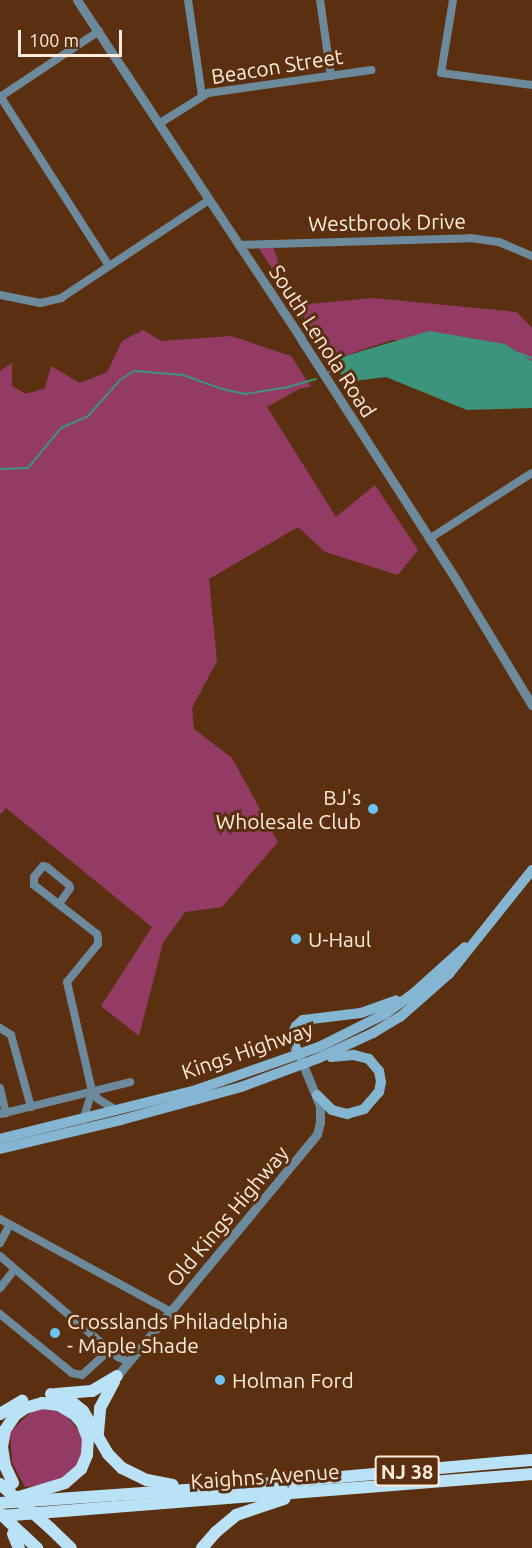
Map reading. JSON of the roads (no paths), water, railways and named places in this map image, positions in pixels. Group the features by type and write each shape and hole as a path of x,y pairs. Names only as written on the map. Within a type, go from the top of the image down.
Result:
{"highway":[{"path":"0,1414 28,1398 92,1391 106,1386 117,1376"},
{"path":"98,1434 100,1408 117,1376"},
{"path":"51,1394 78,1407 98,1434 112,1460 133,1475 161,1484 216,1488"},
{"path":"37,1548 17,1534 1,1510 61,1485 78,1473 86,1460 88,1439 82,1423 74,1414 59,1405 42,1403 30,1406 15,1415 5,1430 2,1447 6,1483 23,1511 50,1528 71,1548"},
{"name":"Kaighns Avenue","path":"1,1510 532,1460"},
{"name":"Kaighns Avenue","path":"1,1510 23,1511 295,1494 532,1474"},
{"path":"202,1548 236,1515 295,1494"},
{"path":"0,1522 23,1511"},
{"path":"17,1534 19,1548"}],"main road":[{"name":"Kings Highway","path":"0,1138 83,1120 301,1060 319,1058 400,1017 449,974 532,870"},
{"name":"Kings Highway","path":"0,1149 197,1100 301,1060 363,1026 413,994 477,938"},
{"path":"301,1060 292,1035 296,1026 303,1020 361,1013 413,994"},
{"path":"317,1095 336,1112 352,1113 373,1101 381,1082 376,1066 365,1057 354,1055 319,1058"}],"street":[{"name":"South Lenola Road","path":"77,0 160,123 429,538 532,705"},
{"path":"188,0 202,96"},
{"path":"320,0 330,76"},
{"path":"453,0 441,73 532,85"},
{"path":"99,31 0,97 110,266"},
{"name":"Beacon Street","path":"160,123 202,96 371,70"},
{"path":"0,295 40,303 55,301 209,200"},
{"name":"Westbrook Drive","path":"239,245 470,237 499,242 532,256"},
{"path":"429,538 532,473"},
{"path":"59,904 70,888 69,885 47,867 43,867 34,878 34,885 97,934 98,939 98,944 67,982 92,1091 83,1120"},
{"path":"0,1028 11,1035 31,1107"},
{"name":"Old Kings Highway","path":"117,1376 314,1139 321,1117 317,1095 301,1060"},
{"path":"0,1088 3,1113 130,1082"},
{"path":"92,1091 103,1102 118,1111"},
{"path":"0,1219 171,1312"},
{"path":"0,1243 10,1224"},
{"path":"0,1256 110,1350 129,1362"},
{"path":"0,1288 14,1270"},
{"path":"0,1314 72,1373 82,1375 110,1350"}],"water":[{"path":"429,331 505,344 532,361 532,408 467,410 386,377 346,382 332,360"}],"waterway":[{"path":"518,353 532,358"},
{"path":"329,372 339,370"},
{"path":"0,469 28,468 61,428 88,416 120,380 134,371 183,375 222,389 245,394 288,387 316,379"}],"place":[{"name":"BJ's Wholesale Club","path":"373,809"},
{"name":"U-Haul","path":"296,939"},
{"name":"Crosslands Philadelphia - Maple Shade","path":"55,1333"},
{"name":"Holman Ford","path":"220,1380"}]}
